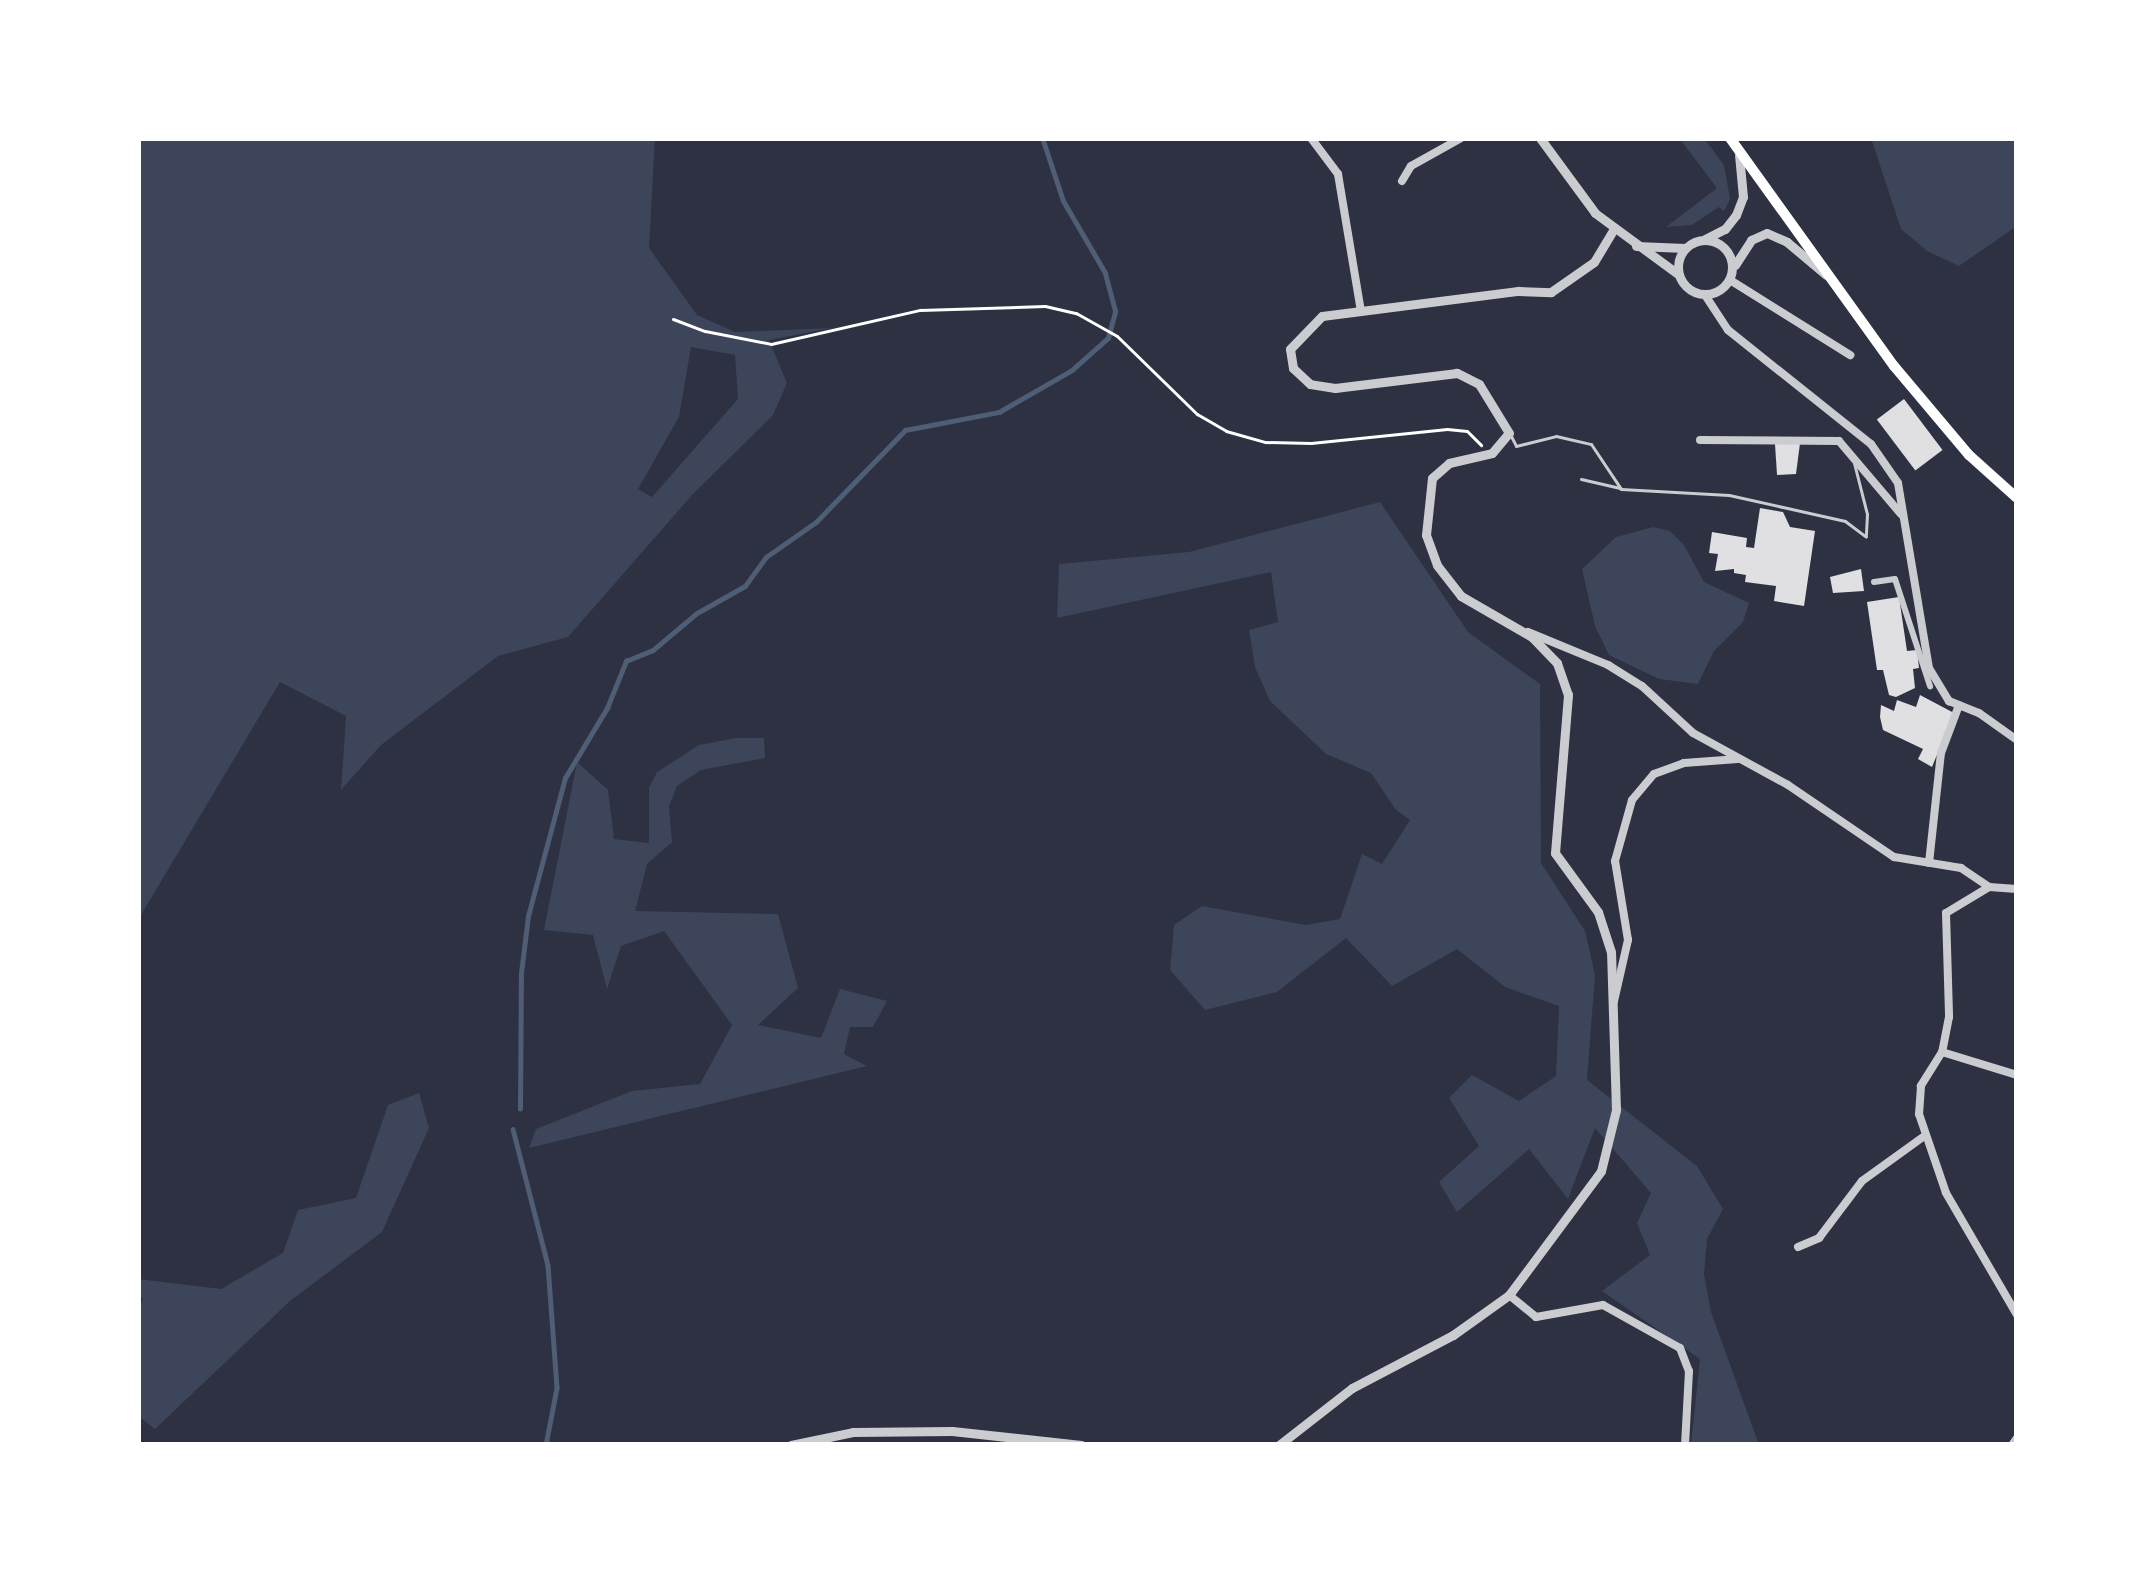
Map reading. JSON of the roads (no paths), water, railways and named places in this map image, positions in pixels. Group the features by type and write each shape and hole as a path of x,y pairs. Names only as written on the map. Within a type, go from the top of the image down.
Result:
{"main road":[{"path":"1734,142 1830,278 1969,455 2017,498"}],"street":[{"path":"1311,138 1338,174 1361,311"},
{"path":"1402,181 1411,166 1461,138"},
{"path":"1540,138 1570,184 1613,230 1679,275 1685,286 1705,295 1728,330 1871,444 1898,483 1929,668 1948,701 2017,740"},
{"path":"1634,246 1684,248 1725,230 1743,197 1734,142"},
{"path":"1613,230 1594,262 1551,292 1322,316 1291,350 1293,368 1310,384 1335,388 1457,373 1479,384 1510,433 1484,455 1449,463 1432,478 1426,535 1437,565 1461,596 1514,626 1608,665 1642,686 1693,733 1788,785 1894,857 1961,868 1989,887 2017,889"},
{"path":"1705,295 1731,275 1739,252 1767,233 1787,242 1830,278"},
{"path":"1705,239 1728,252 1731,275 1850,355"},
{"path":"1679,275 1684,248"},
{"path":"1700,440 1839,441 1902,515"},
{"path":"1874,582 1895,579 1930,686"},
{"path":"1279,1445 1352,1388 1453,1335 1509,1295 1601,1171 1616,1110 1610,952 1598,912 1555,853 1568,695 1557,663 1514,626"},
{"path":"1929,863 1941,753 1959,705"},
{"path":"1610,1008 1628,940 1615,861 1631,800 1654,774 1684,763 1740,759"},
{"path":"1989,887 1946,913 1949,1017 1942,1052 1921,1086 1923,1137 1946,1193 2017,1315"},
{"path":"1942,1052 2017,1075"},
{"path":"1798,1246 1819,1238 1862,1181 1923,1137"},
{"path":"1509,1295 1536,1317 1604,1305 1680,1348 1689,1371 1685,1445"},
{"path":"790,1445 853,1432 952,1431 1081,1445"}],"lane":[{"path":"1510,433 1516,446 1556,436 1591,444 1621,489"},
{"path":"1581,479 1621,489 1729,495 1845,521 1866,537 1867,514 1851,451"}],"waterway":[{"path":"520,1109 521,973 528,916 565,778 607,708 626,661 653,650 697,613 745,586 766,557 816,522 905,430 999,412 1072,370 1108,338 1115,311 1105,273 1063,201 1042,138"},
{"path":"513,1129 548,1265 557,1388 546,1445"}]}
